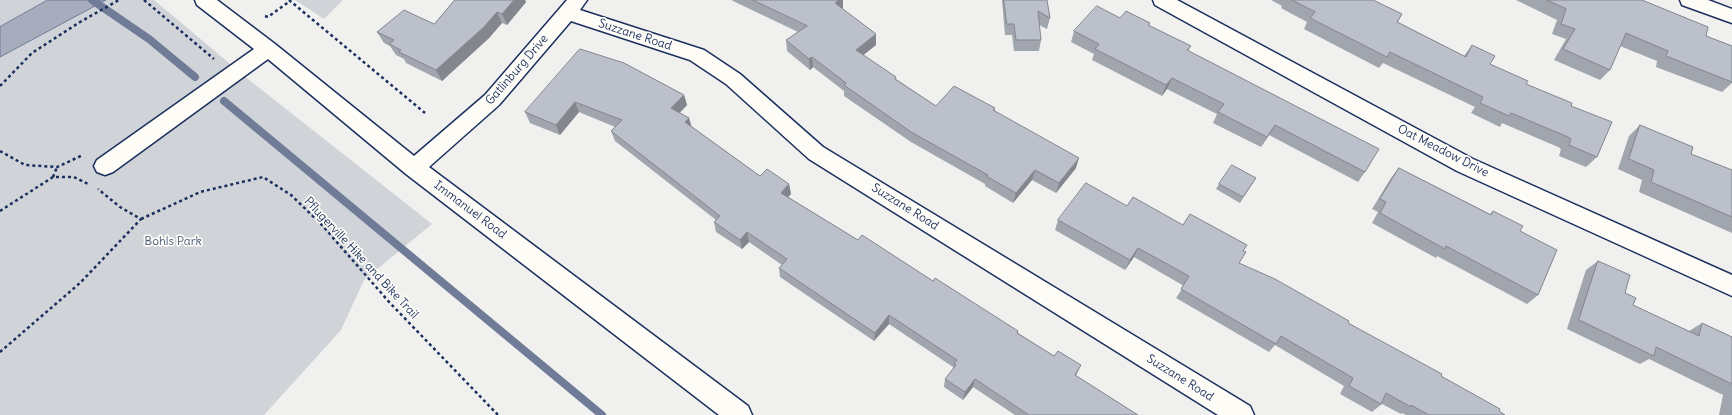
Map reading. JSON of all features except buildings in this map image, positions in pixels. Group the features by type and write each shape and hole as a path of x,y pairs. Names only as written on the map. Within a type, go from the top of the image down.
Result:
{"street":[{"name":"Oat Meadow Drive","path":"1162,0 1465,165 1732,286"},
{"path":"1689,0 1732,16"},
{"name":"Immanuel Road","path":"206,2 268,49 414,168 739,415"},
{"name":"Gatlinburg Drive","path":"414,168 492,100 573,6"},
{"name":"Suzzane Road","path":"573,6 697,55 732,79 816,153 1241,415"},
{"path":"107,165 268,49"}],"path":[{"path":"144,0 233,74"},
{"path":"0,86 32,53 92,15 118,1"},
{"path":"268,17 290,1 357,56 394,90 425,113"},
{"path":"0,151 25,165 57,167 90,151 107,165"},
{"path":"53,177 57,167"},
{"path":"0,211 53,177 74,177 98,189 120,207 142,219"},
{"name":"Pflugerville Hike and Bike Trail","path":"0,352 80,283 142,219 200,192 263,177 291,195 321,224 390,303 498,415"}],"green space":[{"name":"Bohls Park","path":"0,0 154,0 248,79 432,224 364,280 341,330 264,415 0,415"},
{"path":"295,0 343,0 324,19"}],"water":[{"path":"48,0 106,0 0,57 0,27"}],"waterway":[{"path":"92,0 149,39 195,77"},
{"path":"224,101 602,415"}]}
